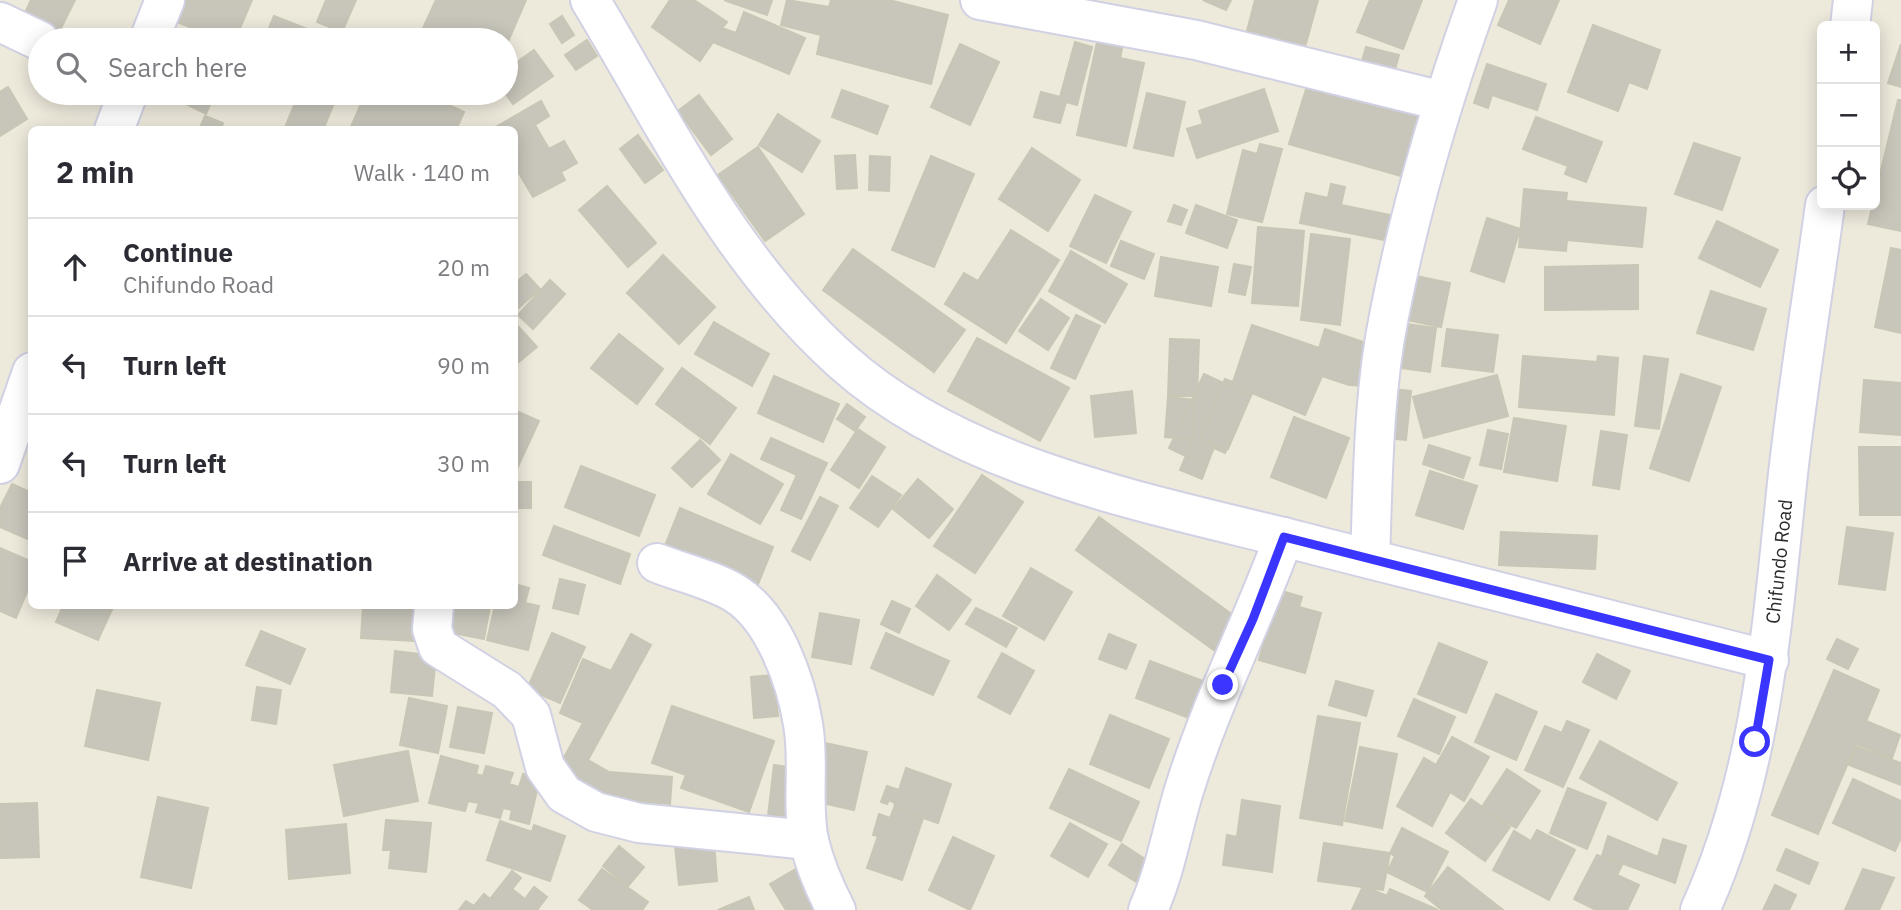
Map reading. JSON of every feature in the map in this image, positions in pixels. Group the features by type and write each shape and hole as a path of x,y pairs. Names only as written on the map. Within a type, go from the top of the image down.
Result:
{"street":[{"path":"154,28 165,0"},
{"path":"590,0 674,143 750,261 802,323 844,363 891,399 941,429 1028,464 1138,499 1769,660"},
{"path":"980,0 1196,40 1442,101"},
{"path":"1370,559 1373,472 1388,318 1442,101 1478,0"},
{"path":"1851,21 1853,0"},
{"path":"0,22 28,35"},
{"path":"116,126 123,105"},
{"name":"Chifundo Road","path":"1700,910 1735,820 1755,742 1769,660 1788,471 1824,210"},
{"path":"0,464 28,384"},
{"path":"1148,910 1164,870 1185,787 1284,537"},
{"path":"657,563 736,594 764,621 778,642 803,724 805,809 809,840 818,875 836,910"},
{"path":"434,609 432,629 438,647 508,690 531,715 545,767 564,794 596,812 639,823 809,840"}],"building":[{"path":"31,0 75,0 61,28 28,28 28,33 17,30"},
{"path":"186,0 252,0 240,28 192,28 177,22"},
{"path":"326,0 356,0 344,28 332,28 317,22"},
{"path":"436,0 526,0 514,28 423,28"},
{"path":"670,0 694,0 727,22 722,28 736,33 744,12 805,38 789,74 713,42 700,61 652,27"},
{"path":"724,0 772,0 767,15"},
{"path":"787,0 829,7 831,0 889,0 948,15 931,84 817,54 821,35 781,25"},
{"path":"1203,0 1231,0 1226,10"},
{"path":"1255,0 1318,0 1305,47 1247,31"},
{"path":"1370,0 1422,0 1403,49 1357,32"},
{"path":"1509,0 1559,0 1540,44 1498,25"},
{"path":"274,16 304,28 269,28"},
{"path":"562,16 574,35 562,43 550,24"},
{"path":"1593,25 1660,50 1647,89 1629,82 1618,111 1568,92"},
{"path":"1099,33 1124,39 1120,58 1144,63 1126,146 1077,135"},
{"path":"587,40 597,56 576,70 565,55"},
{"path":"1075,42 1092,47 1077,105 1066,102 1060,123 1034,117 1041,92 1060,97"},
{"path":"960,44 999,62 970,125 931,107"},
{"path":"1901,44 1901,87 1888,83"},
{"path":"1366,47 1399,55 1394,73 1361,65"},
{"path":"534,50 553,76 518,100 518,61"},
{"path":"1487,64 1546,84 1537,110 1492,95 1488,108 1474,103"},
{"path":"1308,83 1419,115 1401,176 1289,144"},
{"path":"8,87 27,119 0,136 0,92"},
{"path":"1264,89 1278,131 1197,158 1187,129 1203,124 1199,111"},
{"path":"842,90 888,106 877,134 832,117"},
{"path":"1147,93 1185,102 1173,156 1134,148"},
{"path":"699,95 732,139 711,155 678,111"},
{"path":"1898,100 1901,100 1901,231 1868,224 1871,210 1880,210 1880,174"},
{"path":"541,101 549,116 535,125 549,149 564,141 577,163 561,172 565,180 533,197 518,172 518,126 497,126"},
{"path":"188,105 210,105 206,114"},
{"path":"294,105 333,105 325,126 286,126"},
{"path":"360,105 449,105 464,112 458,126 351,126"},
{"path":"778,114 820,141 802,172 759,145"},
{"path":"205,116 223,123 222,126 201,126"},
{"path":"1536,117 1602,142 1586,182 1565,174 1568,166 1523,149"},
{"path":"638,135 663,170 645,183 620,149"},
{"path":"1694,143 1740,158 1722,210 1675,194"},
{"path":"1260,144 1282,149 1262,222 1227,214 1243,150 1257,154"},
{"path":"758,147 804,214 765,241 718,175"},
{"path":"1032,148 1080,180 1048,231 999,199"},
{"path":"855,155 857,188 837,189 835,156"},
{"path":"870,156 890,157 889,191 869,190"},
{"path":"931,156 974,174 934,267 892,250"},
{"path":"1331,184 1345,187 1341,205 1405,218 1399,243 1300,223 1306,193 1328,198"},
{"path":"607,186 656,243 628,267 579,210"},
{"path":"1524,189 1567,193 1566,201 1646,208 1642,247 1567,240 1566,251 1519,247"},
{"path":"1095,195 1131,212 1106,263 1070,246"},
{"path":"1174,205 1187,210 1181,225 1168,221"},
{"path":"1196,205 1237,220 1227,248 1186,233"},
{"path":"1487,218 1520,229 1504,282 1471,271"},
{"path":"1717,221 1778,250 1760,287 1699,258"},
{"path":"1258,227 1304,231 1298,306 1252,303"},
{"path":"1011,230 1059,260 1006,343 945,304 964,273 978,281"},
{"path":"1311,234 1350,239 1340,325 1301,320"},
{"path":"1121,241 1154,254 1144,279 1111,266"},
{"path":"1891,248 1901,250 1901,333 1875,327"},
{"path":"853,249 965,330 934,372 823,290"},
{"path":"1071,251 1127,284 1105,323 1049,291"},
{"path":"663,255 715,307 679,344 627,293"},
{"path":"1161,257 1218,267 1211,306 1155,296"},
{"path":"1234,264 1251,267 1245,295 1229,292"},
{"path":"1638,265 1638,309 1545,310 1545,267"},
{"path":"526,274 540,289 518,308 518,281"},
{"path":"1416,276 1450,283 1441,327 1407,320"},
{"path":"550,280 565,294 533,329 518,315"},
{"path":"1711,291 1766,309 1753,350 1697,333"},
{"path":"1041,299 1069,318 1048,350 1019,331"},
{"path":"1076,315 1100,326 1075,379 1051,368"},
{"path":"714,322 769,354 752,386 695,354"},
{"path":"1400,323 1436,328 1430,372 1393,367"},
{"path":"1252,325 1319,348 1325,329 1372,345 1372,386 1349,385 1322,376 1305,415 1252,393 1228,449 1201,438 1225,379 1233,382"},
{"path":"518,326 537,347 518,363"},
{"path":"1447,329 1498,335 1493,372 1442,366"},
{"path":"619,334 663,369 637,404 591,368"},
{"path":"977,338 1069,388 1040,441 948,391"},
{"path":"1170,339 1199,340 1197,396 1168,396"},
{"path":"1523,356 1597,362 1598,356 1618,358 1614,415 1519,407"},
{"path":"1644,356 1668,359 1659,429 1635,426"},
{"path":"682,368 736,408 710,444 656,404"},
{"path":"1204,374 1251,396 1225,453 1214,448 1206,466 1169,448"},
{"path":"1681,374 1721,387 1689,481 1650,468"},
{"path":"1497,375 1508,416 1424,438 1413,397"},
{"path":"774,376 839,404 823,442 758,413"},
{"path":"1864,380 1901,383 1901,435 1860,432"},
{"path":"1391,389 1411,391 1406,440 1386,438"},
{"path":"1132,391 1136,433 1095,437 1091,396"},
{"path":"1168,397 1195,400 1192,439 1165,437"},
{"path":"847,404 865,417 855,431 837,419"},
{"path":"518,412 539,421 518,466"},
{"path":"1294,417 1349,438 1326,498 1271,477"},
{"path":"1514,418 1566,426 1557,481 1504,472"},
{"path":"858,429 885,447 859,488 831,470"},
{"path":"1488,430 1508,434 1501,469 1480,465"},
{"path":"1601,431 1627,435 1619,489 1593,485"},
{"path":"1194,436 1215,444 1202,479 1180,470"},
{"path":"771,438 827,463 801,519 781,510 797,475 761,459"},
{"path":"700,440 720,460 692,487 672,468"},
{"path":"1429,445 1470,458 1463,478 1423,464"},
{"path":"1859,447 1901,447 1901,515 1860,515"},
{"path":"731,454 783,484 760,524 708,494"},
{"path":"581,466 655,495 639,536 565,507"},
{"path":"1430,471 1477,486 1463,529 1416,515"},
{"path":"982,475 1023,502 975,573 934,546"},
{"path":"872,476 901,495 878,527 850,508"},
{"path":"918,479 953,509 929,538 893,509"},
{"path":"518,482 531,482 531,508 518,508"},
{"path":"12,484 28,491 28,539 0,527 0,508"},
{"path":"820,497 838,506 810,560 792,551"},
{"path":"680,508 773,547 754,594 661,556"},
{"path":"1099,517 1245,624 1222,656 1076,550"},
{"path":"554,526 630,554 620,584 543,555"},
{"path":"1847,527 1893,533 1885,590 1839,584"},
{"path":"1501,532 1597,536 1595,569 1499,565"},
{"path":"0,548 28,560 28,590 16,618 0,611"},
{"path":"1031,568 1072,592 1044,640 1003,616"},
{"path":"937,575 971,600 949,630 916,606"},
{"path":"560,579 585,585 578,614 553,608"},
{"path":"518,585 529,588 525,603 539,606 528,650 487,640 494,609 518,609"},
{"path":"1278,590 1302,597 1299,607 1321,613 1305,673 1259,660"},
{"path":"892,601 910,609 899,633 881,624"},
{"path":"976,608 1017,628 1006,647 966,624"},
{"path":"62,609 112,609 98,640 56,622"},
{"path":"363,609 415,609 414,641 361,638"},
{"path":"447,609 489,609 484,639 443,631"},
{"path":"820,613 859,620 851,664 812,657"},
{"path":"261,631 305,649 290,684 246,665"},
{"path":"552,633 585,647 560,703 527,689"},
{"path":"886,633 949,661 933,695 871,668"},
{"path":"631,634 651,645 588,760 609,772 672,777 670,804 606,799 556,772 583,723 560,713 583,659 611,671"},
{"path":"1109,634 1136,645 1126,669 1099,659"},
{"path":"1837,639 1858,649 1848,669 1827,659"},
{"path":"1439,643 1487,662 1466,713 1418,694"},
{"path":"395,651 436,656 432,696 391,692"},
{"path":"1002,653 1034,671 1010,714 978,697"},
{"path":"1597,654 1630,671 1616,699 1583,682"},
{"path":"1150,661 1203,681 1189,718 1136,698"},
{"path":"1834,670 1879,690 1866,721 1900,735 1892,758 1856,744 1818,834 1772,815"},
{"path":"774,675 778,716 754,718 751,677"},
{"path":"1336,681 1373,691 1366,716 1329,705"},
{"path":"257,687 281,690 276,724 252,720"},
{"path":"97,690 160,703 148,760 85,746"},
{"path":"1496,694 1537,712 1516,760 1475,742"},
{"path":"409,698 447,706 438,753 400,745"},
{"path":"1414,699 1455,717 1439,754 1398,736"},
{"path":"672,706 774,741 749,812 681,788 686,775 652,763"},
{"path":"458,707 492,713 484,753 450,747"},
{"path":"1110,715 1169,739 1149,788 1090,764"},
{"path":"1318,716 1360,723 1342,825 1300,818"},
{"path":"1567,721 1589,730 1563,787 1525,770 1545,726 1562,733"},
{"path":"1452,737 1489,757 1464,801 1450,792 1432,826 1397,806 1424,758 1436,765"},
{"path":"1600,741 1677,783 1657,820 1580,778"},
{"path":"825,743 867,752 854,810 813,801"},
{"path":"1360,747 1397,754 1382,828 1345,821"},
{"path":"1857,747 1901,763 1901,785 1849,765"},
{"path":"408,751 418,801 344,816 334,765"},
{"path":"441,756 478,766 476,774 483,776 486,766 513,773 509,784 519,787 523,774 540,778 529,824 510,819 512,810 503,808 500,818 476,812 479,803 468,801 465,811 429,803"},
{"path":"774,765 796,768 791,818 768,816"},
{"path":"906,768 951,784 938,823 894,808 895,803 889,800 887,804 881,802 887,786 899,790"},
{"path":"1069,769 1139,802 1121,841 1050,808"},
{"path":"1507,769 1540,791 1516,828 1482,807"},
{"path":"1853,779 1901,801 1901,838 1895,851 1833,823"},
{"path":"1568,788 1606,803 1587,849 1550,833"},
{"path":"158,797 208,808 191,888 141,877"},
{"path":"1471,799 1510,827 1485,861 1446,833"},
{"path":"1242,800 1280,806 1272,872 1223,865 1227,835 1237,837"},
{"path":"37,803 39,857 0,858 0,804"},
{"path":"894,808 923,818 902,880 867,868 878,836 873,835 879,814 890,818"},
{"path":"386,820 431,823 426,872 389,868 391,850 383,850"},
{"path":"500,821 532,832 534,825 565,836 550,881 487,860"},
{"path":"1070,823 1107,844 1088,877 1051,856"},
{"path":"346,824 350,873 289,879 286,830"},
{"path":"1402,828 1448,852 1427,892 1387,872 1395,856 1390,853"},
{"path":"1537,830 1575,850 1549,900 1493,870 1514,831 1531,841"},
{"path":"1608,836 1658,857 1663,839 1686,846 1675,883 1602,856"},
{"path":"953,837 994,856 970,910 929,890"},
{"path":"714,842 717,881 679,885 675,846"},
{"path":"1324,843 1390,853 1383,890 1318,881"},
{"path":"1122,844 1159,868 1146,888 1109,865"},
{"path":"619,846 644,867 628,886 603,866"},
{"path":"1786,849 1818,863 1809,884 1777,870"},
{"path":"1597,855 1622,865 1617,875 1639,885 1627,910 1596,910 1574,899"},
{"path":"799,867 824,910 786,910 770,884"},
{"path":"1448,867 1503,910 1442,910 1425,896"},
{"path":"602,869 648,902 642,910 593,910 579,900"},
{"path":"1863,869 1894,878 1879,910 1845,910"},
{"path":"512,871 521,878 512,889 525,899 534,887 547,897 537,910 459,910 466,901 474,906 484,894 490,899"},
{"path":"1775,885 1796,895 1789,910 1763,910"},
{"path":"1363,886 1387,896 1390,889 1438,910 1352,910"},
{"path":"749,897 754,910 718,910"}],"route":[{"path":"1223,685 1253,619 1284,537 1769,660 1755,742"}]}
